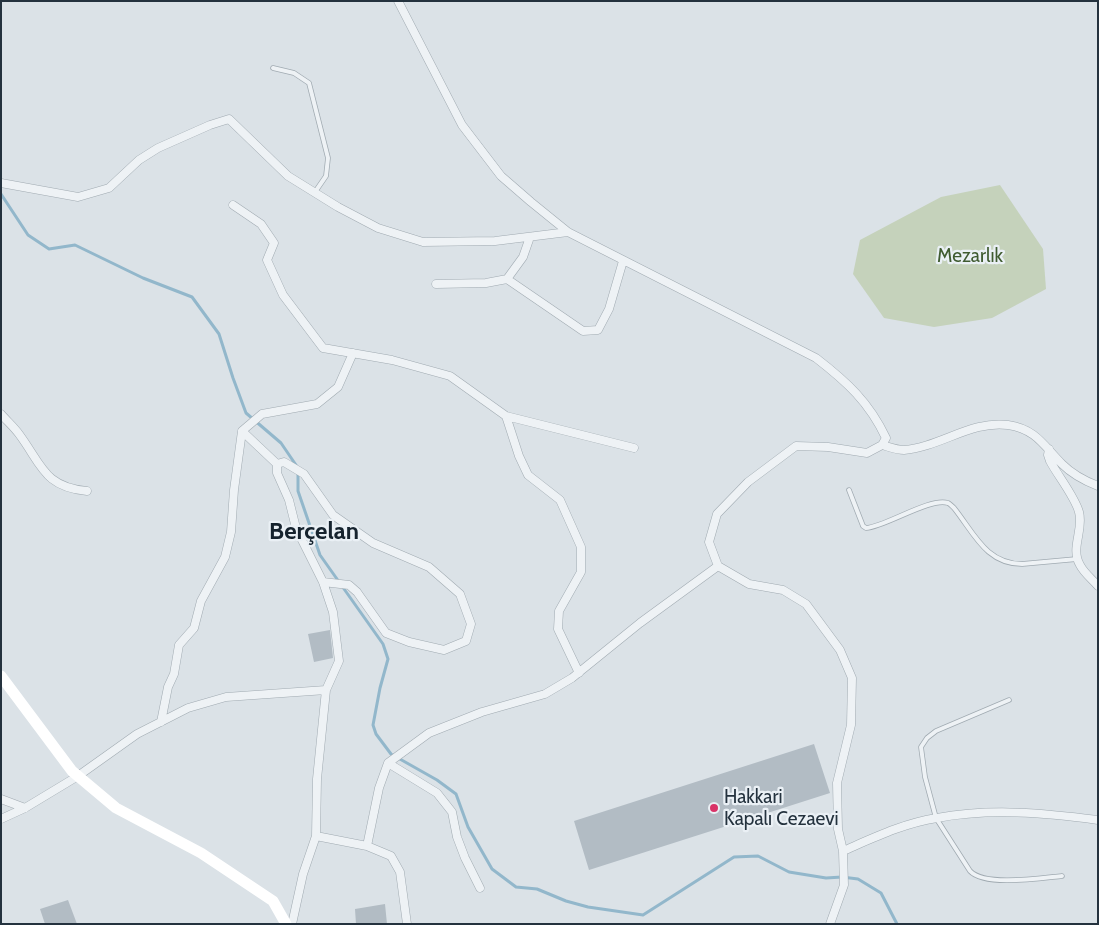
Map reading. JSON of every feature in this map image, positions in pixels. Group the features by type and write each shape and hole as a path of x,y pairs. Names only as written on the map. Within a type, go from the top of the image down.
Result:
{"main road":[{"path":"1,676 72,771 116,808 201,853 272,901 286,924"}],"street":[{"path":"398,1 425,58 462,125 501,176 568,232 816,358 849,384 878,420 886,438 882,445 867,453 828,447 796,446 748,482 717,514 709,542 718,566 749,584 784,590 806,604 840,650 852,678 851,725 838,782 838,829 842,851 844,884 830,924"},
{"path":"1,183 78,197 110,188 139,160 158,148 210,125 229,119 288,176 338,207 378,228 423,242 495,241 568,232"},
{"path":"233,205 261,224 274,243 266,260 284,295 323,348 392,360 450,376 506,416 634,448"},
{"path":"507,279 523,257 530,237"},
{"path":"436,284 486,282 507,279 583,331 598,330 609,309 623,261"},
{"path":"161,722 168,688 174,674 179,645 194,628 201,601 224,557 231,532 234,490 242,431 262,414 317,404 338,387 354,353"},
{"path":"1,414 19,434 49,478 65,486 87,491"},
{"path":"506,416 519,456 528,475 560,500 581,547 581,572 560,611 558,629 579,673"},
{"path":"882,445 904,450 977,427 997,424 1015,426 1030,432 1042,441 1069,470 1098,486"},
{"path":"242,431 277,464 278,473 289,500 296,528 323,582 333,612 339,661 326,690 317,778 316,836 303,874 292,924"},
{"path":"1049,449 1050,461 1079,512 1080,525 1076,548 1077,559 1082,569 1098,586"},
{"path":"277,464 284,462 304,474 333,515 373,542 428,567 460,594 471,624 466,641 444,650 409,642 386,632 357,592 349,585 323,582"},
{"path":"367,846 378,788 388,763 429,733 482,712 545,694 579,673 640,623 718,566"},
{"path":"1,819 25,808 78,776 137,734 188,708 226,697 326,690"},
{"path":"388,763 437,793 452,812 457,837 480,888"},
{"path":"1,799 25,808"},
{"path":"842,851 885,832 936,818 1000,812 1098,820"},
{"path":"316,836 367,846 391,856 400,872 407,924"}],"lane":[{"path":"273,68 294,73 309,83 328,158 326,176 315,192"},
{"path":"849,490 863,526 866,528 914,510 947,503 954,508 987,552 1000,560 1022,564 1077,559"},
{"path":"1009,700 936,731 927,738 921,747 925,777 936,818 970,871 980,878 1018,880 1062,876"}],"green space":[{"name":"Mezarlık","path":"1000,185 1043,249 1046,289 992,318 934,327 884,318 853,274 860,240 941,197"}],"building":[{"path":"330,630 333,658 314,662 308,634"},
{"name":"Hakkari Kapalı Cezaevi","path":"814,744 830,793 589,870 574,821"},
{"path":"68,900 77,924 45,924 40,909"},
{"path":"385,904 387,924 356,924 355,909"}],"waterway":[{"path":"1,194 28,235 49,249 75,245 143,278 192,297 219,334 246,413 281,443 298,468 298,491 320,555 383,644 388,659 373,725 376,734 391,754 437,780 456,794 468,827 492,869 516,887 537,889 566,901 588,907 643,915 734,857 758,856 789,872 826,878 858,879 881,893 897,924"}],"place":[{"name":"Hakkari Kapalı Cezaevi","path":"714,808"}],"district":[{"name":"Berçelan","path":"314,532"}]}
